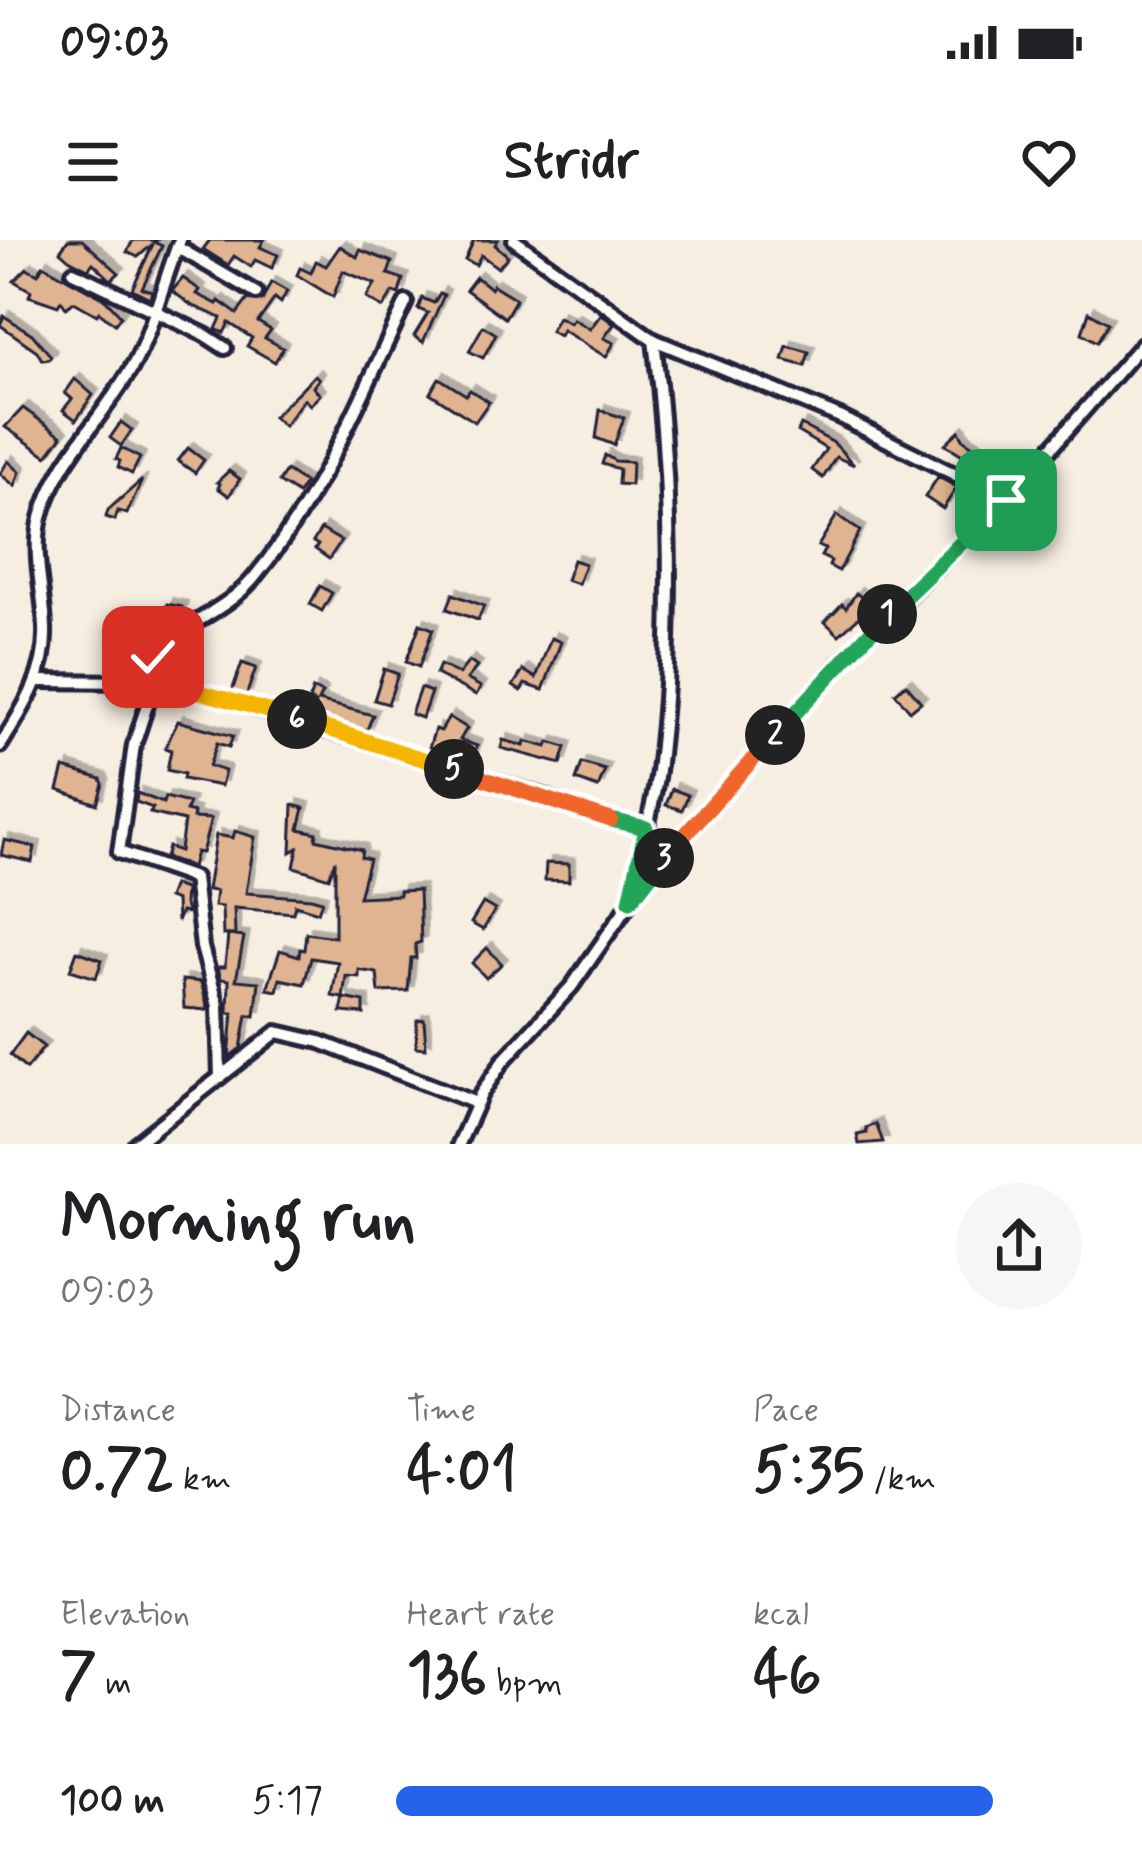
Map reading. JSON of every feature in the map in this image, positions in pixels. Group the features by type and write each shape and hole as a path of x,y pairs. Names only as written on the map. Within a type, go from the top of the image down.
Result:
{"street":[{"path":"514,240 655,340 840,417 1006,500"},
{"path":"0,746 32,696 36,681 45,630 40,520 70,456 134,365 179,243 256,293"},
{"path":"73,272 225,348"},
{"path":"220,1077 218,1006 202,947 194,878 119,852 134,745 147,705 139,683 153,657 250,582 283,539 334,456 406,302"},
{"path":"630,901 658,772 666,637 668,490 655,340"},
{"path":"459,1144 476,1103 502,1061 572,986 651,872 841,662 1006,500 1142,344"},
{"path":"36,681 139,683 200,692 646,828"},
{"path":"135,1144 268,1037 286,1032 476,1103"}],"building":[{"path":"68,240 82,240 119,273 111,280 93,263 88,269 69,259 60,251"},
{"path":"133,240 157,240 154,242 162,246 142,288 152,291 150,298 132,289 153,244 138,257 127,252"},
{"path":"210,240 264,240 260,247 278,255 272,268 255,260 251,267 234,256 228,265 203,249"},
{"path":"474,240 498,240 495,245 508,256 498,268 481,255 476,265 465,260"},
{"path":"340,246 357,257 360,250 392,262 388,274 403,279 399,294 393,292 383,308 366,298 375,284 343,271 333,297 297,275 300,268 311,273 316,261 326,266"},
{"path":"43,265 106,300 121,316 115,324 74,302 66,308 61,301 58,306 29,296 31,291 14,281 27,268 38,274"},
{"path":"476,277 516,299 505,318 466,290"},
{"path":"183,278 200,290 197,294 237,314 248,299 262,301 271,282 287,291 281,303 275,298 258,322 271,330 265,338 283,348 275,362 247,346 252,338 229,323 224,333 216,329 221,318 172,291"},
{"path":"440,293 444,295 423,342 414,336 428,313 418,309 422,298 434,303"},
{"path":"1089,312 1108,323 1097,342 1082,333"},
{"path":"601,314 614,324 604,338 614,343 606,357 562,330 559,336 550,331 558,317 590,329"},
{"path":"4,316 32,334 49,359 42,360 37,351 0,325"},
{"path":"483,326 496,334 483,358 469,351"},
{"path":"787,346 809,352 805,366 783,360"},
{"path":"315,375 319,379 313,387 320,395 310,405 304,399 284,426 273,417"},
{"path":"439,378 466,395 470,390 489,402 475,422 430,393"},
{"path":"75,379 93,395 76,420 63,410 72,399 65,393"},
{"path":"23,408 62,436 47,456 5,427"},
{"path":"600,410 624,418 614,445 596,438"},
{"path":"121,422 132,430 121,446 110,438"},
{"path":"801,425 834,443 854,465 836,457 823,478 812,470 826,449 798,432"},
{"path":"959,431 985,454 978,465 945,444"},
{"path":"121,448 140,458 132,474 118,467"},
{"path":"188,448 204,460 195,473 178,461"},
{"path":"605,455 632,462 631,485 618,484 619,469 602,464"},
{"path":"8,461 20,472 15,486 0,474"},
{"path":"229,471 240,479 229,496 217,482"},
{"path":"286,471 305,483 298,494 279,482"},
{"path":"938,477 957,487 943,509 925,497"},
{"path":"142,480 127,514 118,511 115,520 106,517 108,510"},
{"path":"837,515 860,531 839,571 829,566 831,561 821,556 825,549 818,546"},
{"path":"321,529 341,541 329,559 313,542"},
{"path":"573,560 585,564 578,584 566,580"},
{"path":"320,586 332,593 322,611 310,604"},
{"path":"856,593 872,605 839,635 825,622 842,604 846,608"},
{"path":"453,594 484,606 478,620 447,609"},
{"path":"167,604 182,607 177,623 163,621"},
{"path":"420,624 433,629 419,667 406,662"},
{"path":"551,638 561,642 543,690 525,684 521,691 513,686 523,670 536,678"},
{"path":"469,661 477,667 467,679 481,687 476,695 436,674 440,665 459,674"},
{"path":"242,663 256,668 246,696 232,691"},
{"path":"384,669 398,674 388,704 374,700"},
{"path":"906,684 921,702 910,711 895,693"},
{"path":"420,688 431,692 422,718 411,714"},
{"path":"313,689 322,693 318,701 373,715 366,732 311,715"},
{"path":"449,717 467,728 460,740 477,746 470,763 442,751 441,755 428,751 435,729 441,731"},
{"path":"178,721 233,736 229,747 217,743 209,766 225,771 221,786 183,779 184,774 167,770 171,750 165,748"},
{"path":"503,740 524,746 525,741 566,747 561,764 501,748"},
{"path":"582,763 605,770 598,788 576,780"},
{"path":"64,768 101,779 97,804 58,790"},
{"path":"672,789 688,795 682,810 666,805"},
{"path":"137,793 163,803 165,797 189,803 186,811 194,813 193,818 211,819 202,853 196,852 192,867 165,858 168,847 180,851 184,821 150,813 153,808 136,802"},
{"path":"293,805 304,808 299,829 317,833 316,839 362,850 361,857 369,859 359,897 419,890 421,942 415,944 416,958 411,958 408,991 379,992 377,973 359,970 359,977 346,976 343,998 332,996 338,962 311,958 304,984 280,979 277,991 267,989 280,950 299,956 306,933 335,937 335,860 329,878 294,867 298,848 291,852"},
{"path":"235,831 255,837 246,893 311,898 322,901 318,912 295,905 293,913 234,908 235,935 223,935 222,907 214,906 216,891 207,890 216,835 233,838"},
{"path":"4,840 35,847 32,862 1,855"},
{"path":"546,863 569,864 569,881 545,880"},
{"path":"173,885 185,889 188,913 181,912 177,922 176,901 168,898"},
{"path":"483,903 495,910 483,930 471,923"},
{"path":"228,935 244,937 236,980 259,982 255,1016 247,1015 241,1048 229,1057 233,1013 228,1013 229,980 221,979 219,972 219,967 225,967"},
{"path":"487,948 502,964 486,978 472,963"},
{"path":"77,951 102,960 96,978 70,970"},
{"path":"182,980 201,982 208,1010 184,1008"},
{"path":"344,998 364,1002 364,1014 341,1012"},
{"path":"424,1019 426,1048 416,1047 417,1020"},
{"path":"26,1033 44,1047 26,1069 10,1055"},
{"path":"876,1124 883,1142 859,1144 857,1135"}],"route":[{"path":"153,657 134,682 200,692 277,713 646,828 630,901 841,662 1006,500"}]}
